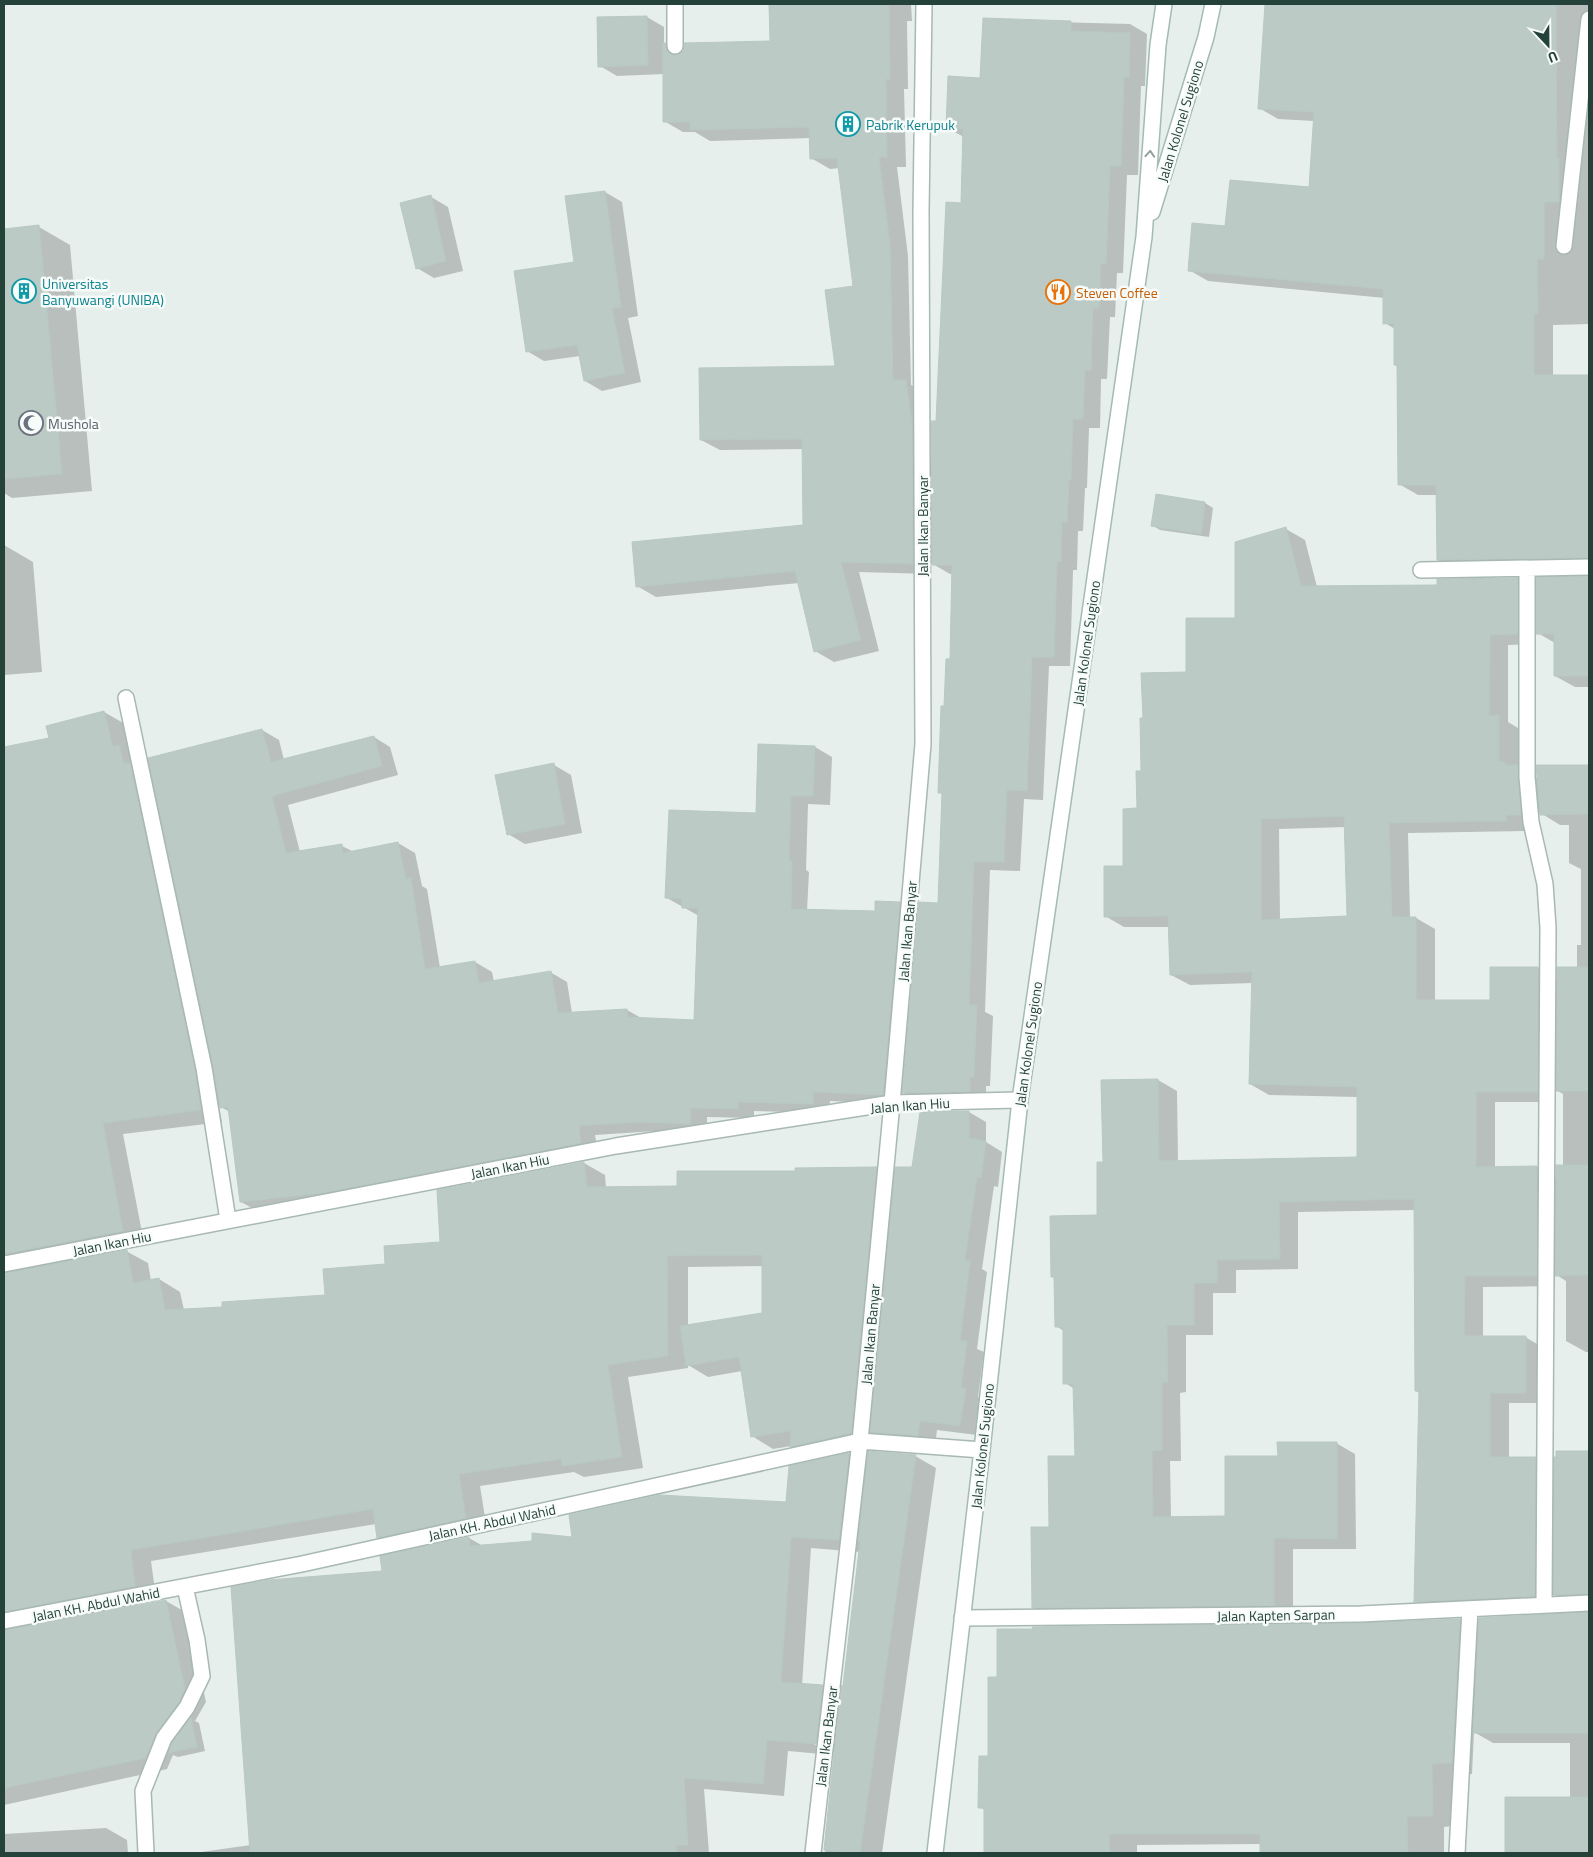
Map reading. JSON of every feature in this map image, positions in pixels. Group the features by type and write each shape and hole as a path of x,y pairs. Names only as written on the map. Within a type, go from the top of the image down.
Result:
{"street":[{"path":"674,4 675,46"},
{"name":"Jalan Ikan Banyar","path":"813,1853 860,1441 923,744 921,211 924,4"},
{"name":"Jalan Kolonel Sugiono","path":"935,1853 1020,1100 1144,237 1158,46 1164,4"},
{"name":"Jalan Kolonel Sugiono","path":"1144,237 1206,37 1213,4"},
{"path":"1564,246 1589,19"},
{"path":"1421,570 1589,567"},
{"path":"1527,568 1527,777 1531,822 1545,884 1548,928 1544,1605"},
{"path":"126,698 204,1068 228,1220"},
{"name":"Jalan Ikan Hiu","path":"4,1264 616,1146 892,1103 1020,1100"},
{"name":"Jalan KH. Abdul Wahid","path":"4,1621 322,1560 860,1441 982,1450"},
{"path":"146,1853 143,1791 164,1738 186,1707 202,1676 197,1640 184,1587"},
{"name":"Jalan Kapten Sarpan","path":"962,1618 1361,1614 1589,1603"},
{"path":"1457,1853 1470,1609"}],"building":[{"path":"769,4 889,4 890,79 886,79 887,157 879,157 890,245 893,380 906,380 912,422 913,564 841,562 861,640 814,652 795,571 636,587 632,542 803,525 802,439 700,440 699,368 835,366 825,290 853,286 837,158 810,159 809,127 690,130 690,122 663,122 663,43 666,43 670,54 675,55 683,51 684,43 770,41"},
{"path":"1265,4 1556,4 1559,202 1544,202 1544,259 1537,259 1538,314 1534,314 1534,375 1589,375 1589,558 1437,560 1436,485 1398,485 1397,365 1394,365 1394,323 1383,324 1383,289 1188,271 1192,223 1225,226 1230,180 1309,187 1314,112 1258,109"},
{"path":"647,16 648,65 598,67 597,17"},
{"path":"983,18 1071,21 1071,31 1130,33 1129,77 1124,77 1121,166 1110,166 1106,264 1101,264 1099,308 1093,308 1091,370 1085,370 1083,419 1073,419 1071,480 1069,480 1067,522 1062,522 1061,562 1057,561 1054,657 1032,657 1027,791 1007,790 1004,862 974,862 969,1005 977,1005 974,1077 970,1077 970,1092 902,1093 919,902 938,903 942,793 938,793 941,706 944,706 946,659 950,659 952,565 932,565 931,421 936,421 946,202 961,203 963,129 946,128 948,76 980,78"},
{"path":"605,191 621,307 612,308 625,373 584,381 577,345 526,352 514,271 574,262 565,196"},
{"path":"431,195 446,261 416,269 400,203"},
{"path":"39,225 62,474 4,479 4,229"},
{"path":"1156,494 1205,502 1201,534 1151,526"},
{"path":"1286,527 1301,586 1437,585 1437,579 1518,578 1518,634 1490,635 1489,716 1499,715 1499,762 1505,762 1505,765 1518,765 1521,815 1506,815 1506,821 1389,823 1392,917 1416,917 1416,1000 1490,1000 1490,967 1538,967 1538,1092 1476,1092 1476,1167 1537,1166 1537,1276 1465,1276 1464,1336 1526,1336 1526,1393 1490,1393 1490,1457 1536,1457 1535,1596 1414,1602 1419,1391 1415,1391 1414,1199 1279,1202 1280,1259 1217,1260 1217,1283 1194,1283 1194,1325 1167,1325 1168,1382 1162,1382 1162,1450 1152,1451 1153,1517 1225,1516 1225,1456 1278,1456 1277,1442 1337,1442 1337,1539 1274,1538 1274,1606 1032,1608 1031,1527 1049,1527 1048,1456 1075,1456 1073,1384 1063,1384 1063,1327 1055,1327 1054,1277 1051,1277 1050,1216 1097,1215 1097,1162 1103,1162 1101,1080 1158,1079 1159,1161 1357,1157 1357,1087 1249,1084 1252,972 1170,975 1168,916 1104,917 1104,866 1123,866 1123,809 1137,808 1136,771 1141,771 1140,718 1143,718 1141,673 1186,672 1186,618 1235,618 1235,542","holes":["1344,816 1347,916 1261,920 1261,819"]},
{"path":"1589,576 1589,676 1554,676 1554,634 1536,634 1536,577"},
{"path":"104,711 113,747 119,745 124,764 130,763 195,1070 201,1110 103,1123 123,1231 4,1254 4,747 49,738 46,726"},
{"path":"262,729 271,762 374,736 382,766 272,796 286,853 342,844 343,853 398,842 406,879 411,878 425,969 475,961 479,983 551,971 558,1013 627,1009 628,1017 694,1020 698,908 682,908 682,899 665,898 669,810 756,813 758,744 815,746 813,796 791,796 789,861 792,861 791,909 875,911 875,901 900,902 883,1095 813,1092 813,1104 738,1102 738,1109 691,1108 690,1124 639,1122 579,1126 581,1143 322,1193 240,1202 228,1107 220,1108 213,1066 148,758"},
{"path":"554,763 565,824 507,835 495,775"},
{"path":"1536,765 1589,765 1589,814 1540,815"},
{"path":"1557,967 1589,967 1589,1091 1556,1091"},
{"path":"969,1111 969,1138 986,1141 981,1178 977,1177 965,1260 970,1261 960,1341 967,1341 961,1388 966,1388 960,1426 920,1421 918,1436 870,1432 895,1167 912,1167 920,1112"},
{"path":"584,1162 587,1187 677,1186 677,1171 795,1171 795,1168 877,1167 851,1433 790,1447 791,1431 751,1437 739,1357 686,1366 680,1326 762,1313 762,1255 667,1256 668,1356 608,1365 622,1457 562,1466 561,1459 459,1474 466,1518 377,1538 373,1509 131,1550 135,1586 4,1612 4,1273 127,1250 133,1283 159,1278 165,1310 222,1307 222,1302 325,1295 323,1269 385,1264 384,1246 440,1242 437,1190"},
{"path":"1556,1165 1589,1165 1589,1275 1555,1276"},
{"path":"868,1451 916,1455 860,1853 849,1853 824,1850 841,1686 843,1686 860,1542 858,1542"},
{"path":"1556,1451 1589,1451 1589,1594 1553,1595 1554,1457 1556,1457"},
{"path":"849,1453 839,1540 791,1537 781,1682 823,1685 816,1744 767,1740 763,1784 684,1778 688,1845 676,1845 677,1853 250,1853 231,1587 269,1580 382,1571 380,1556 469,1537 470,1546 532,1541 532,1533 572,1537 569,1515 660,1495 786,1502 789,1466"},
{"path":"166,1600 185,1689 179,1702 156,1733 146,1758 4,1788 4,1630"},
{"path":"1589,1612 1589,1733 1473,1733 1479,1618"},
{"path":"1460,1619 1452,1763 1432,1764 1433,1816 1407,1816 1408,1853 1260,1853 1260,1834 1109,1834 1110,1853 984,1853 984,1808 978,1808 979,1756 988,1756 988,1677 997,1677 997,1629 1361,1623"},
{"path":"191,1717 197,1747 168,1753 172,1743"},
{"path":"1505,1797 1589,1797 1589,1852 1505,1852"}],"place":[{"name":"Pabrik Kerupuk","path":"848,124"},
{"name":"Universitas Banyuwangi (UNIBA)","path":"24,291"},
{"name":"Steven Coffee","path":"1058,292"},
{"name":"Mushola","path":"31,423"}]}
